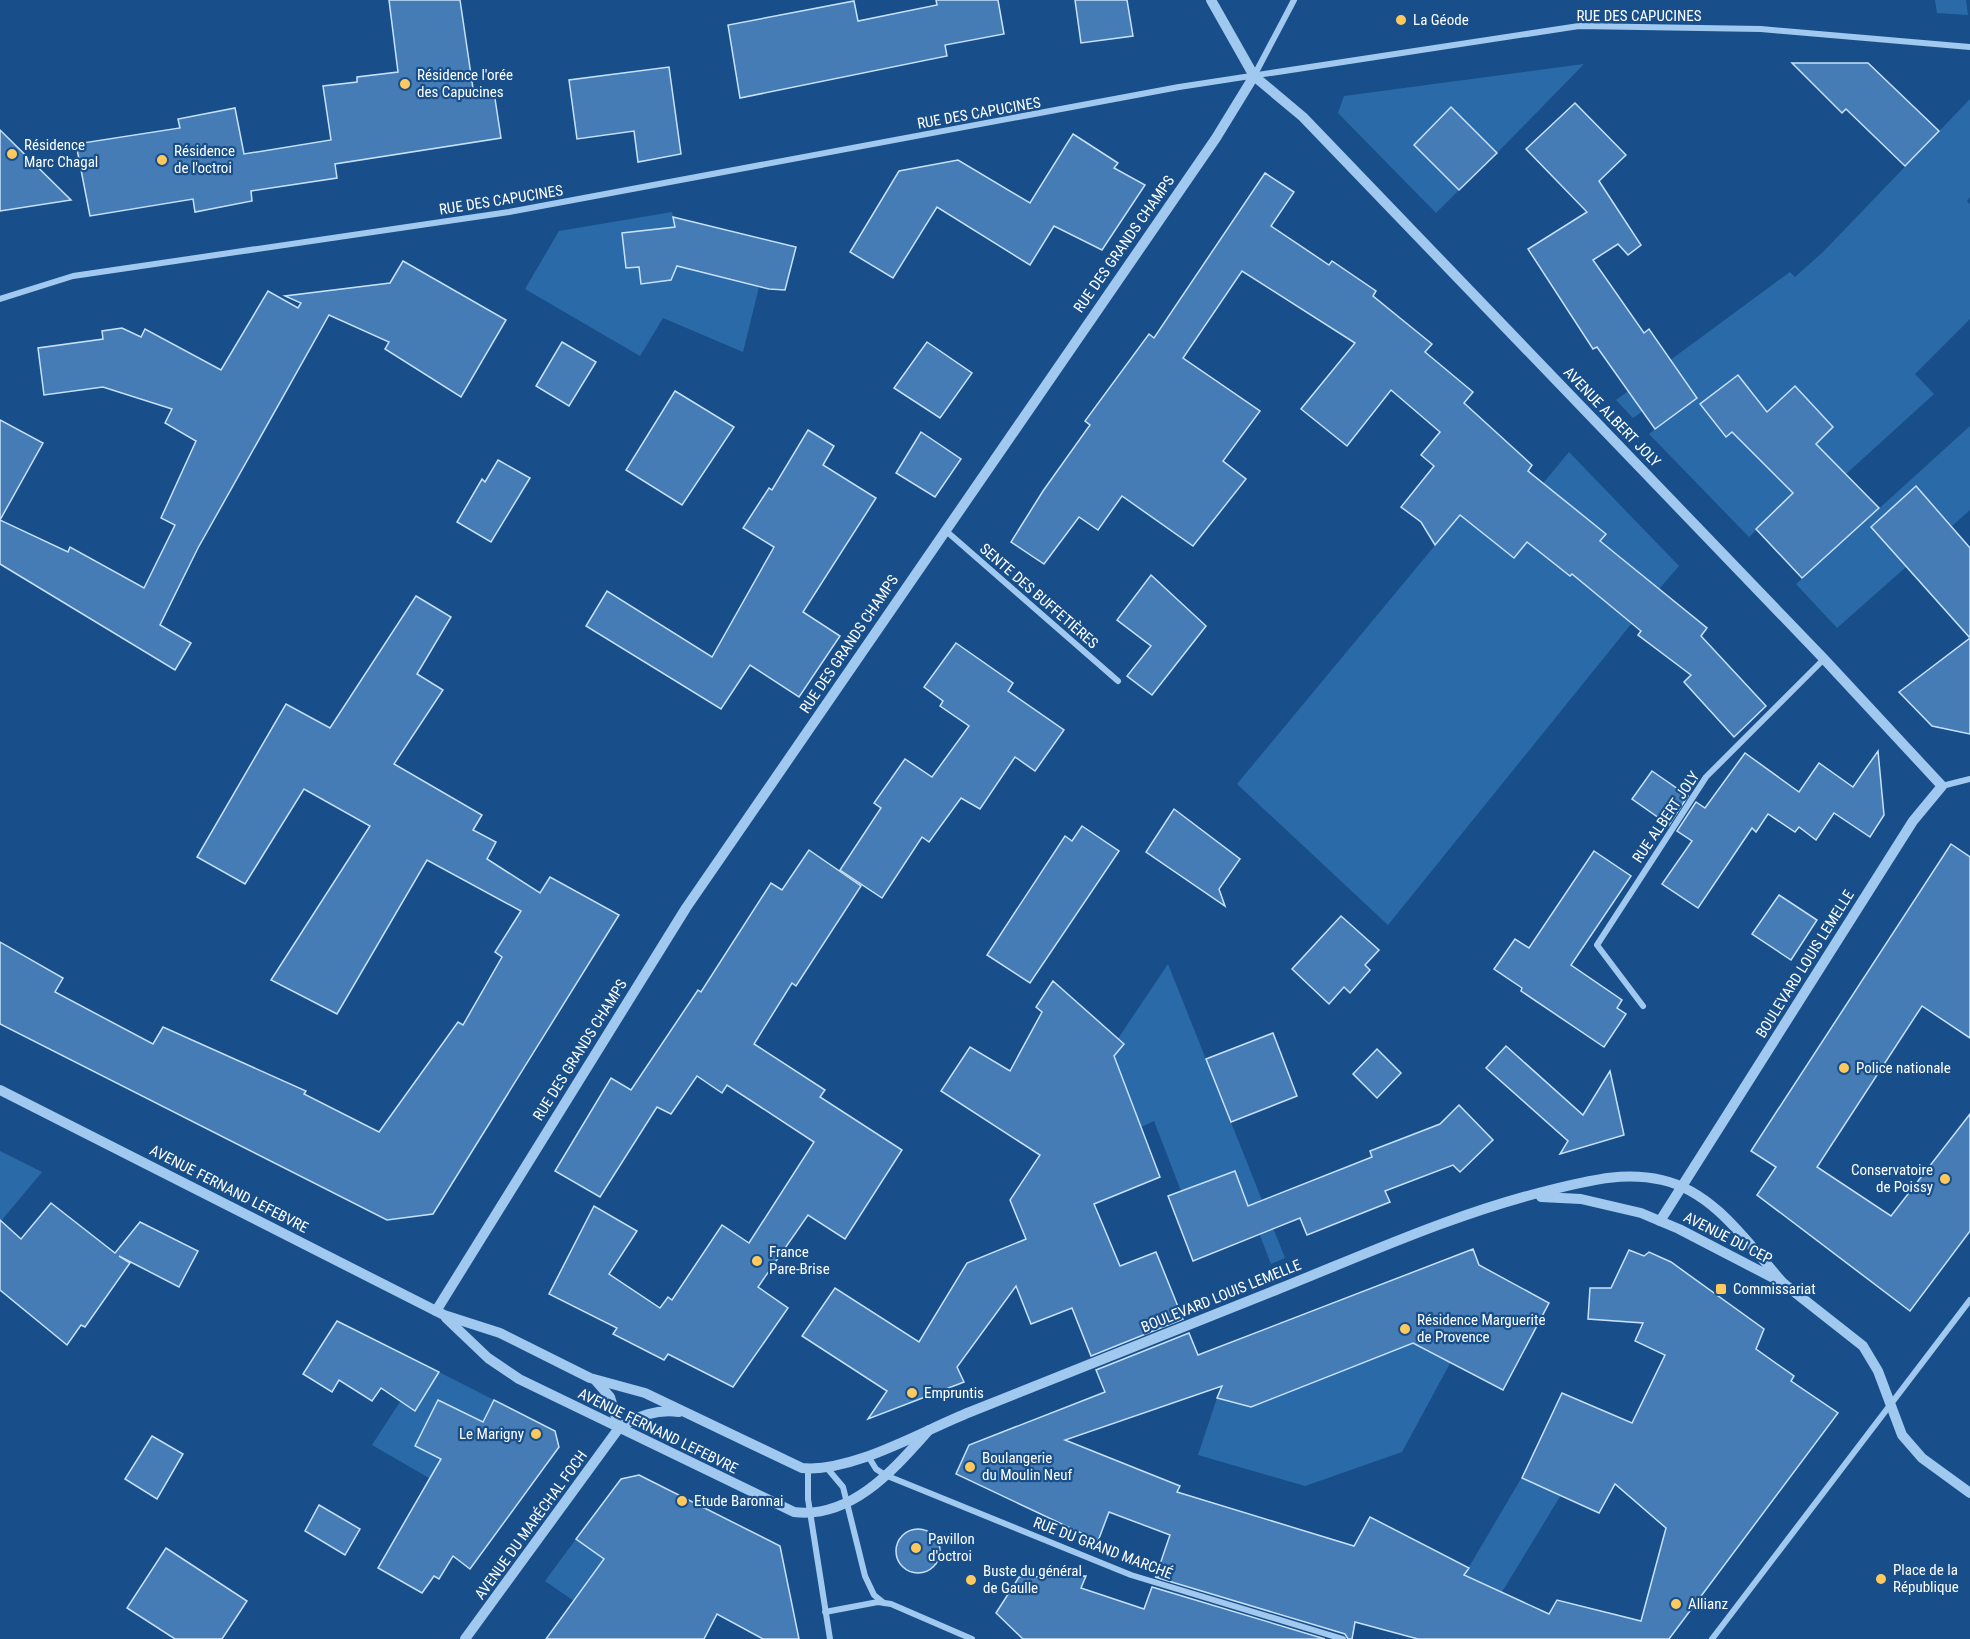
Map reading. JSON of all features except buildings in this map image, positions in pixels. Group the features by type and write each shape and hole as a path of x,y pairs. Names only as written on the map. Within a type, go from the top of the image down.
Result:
{"street":[{"path":"1211,0 1254,76"},
{"name":"RUE DES GRANDS CHAMPS","path":"440,1313 686,908 1216,138 1254,76 1294,0"},
{"name":"RUE DES CAPUCINES","path":"0,299 73,276 509,212 1254,76 1579,26 1761,29 1970,47"},
{"name":"AVENUE ALBERT JOLY","path":"1254,76 1303,117 1824,659 1942,786"},
{"name":"SENTE DES BUFFETIÈRES","path":"945,530 1118,681"},
{"name":"RUE ALBERT JOLY","path":"1643,1006 1597,945 1706,777 1824,659"},
{"path":"1942,786 1970,779"},
{"name":"BOULEVARD LOUIS LEMELLE","path":"1523,1197 1567,1197 1602,1202 1660,1221 1913,821 1942,786"},
{"name":"AVENUE FERNAND LEFEBVRE","path":"0,1090 440,1313 500,1333 590,1378 645,1393 793,1465 808,1469"},
{"name":"BOULEVARD LOUIS LEMELLE","path":"808,1469 850,1464 933,1426 1415,1235 1523,1197 1611,1177 1652,1178 1681,1186"},
{"name":"AVENUE DU CEP","path":"1681,1186 1716,1208 1783,1283 1863,1346 1878,1371 1890,1406"},
{"name":"AVENUE DU CEP","path":"1660,1221 1783,1283"},
{"path":"1712,1639 1970,1300"},
{"name":"AVENUE FERNAND LEFEBVRE","path":"440,1313 483,1354 506,1371 787,1510 810,1512"},
{"path":"590,1378 605,1389 610,1397 619,1428"},
{"path":"1890,1406 1902,1436 1912,1449 1970,1493"},
{"name":"AVENUE DU MARÉCHAL FOCH","path":"465,1639 619,1428 633,1419 656,1412 692,1414"},
{"name":"BOULEVARD LOUIS LEMELLE","path":"810,1512 847,1503 885,1475 933,1426"},
{"name":"RUE DU GRAND MARCHÉ","path":"868,1456 876,1469 885,1475 1131,1575 1343,1639"},
{"path":"826,1468 840,1481 865,1576 874,1595 884,1603"},
{"path":"808,1469 810,1512 830,1639"},
{"path":"825,1612 865,1603 884,1603 912,1611 972,1639"}],"shaded area":[{"path":"1935,0 1966,0 1968,15 1937,13"},
{"path":"1584,64 1497,153 1450,108 1414,145 1459,190 1436,213 1338,113 1344,96"},
{"path":"1970,99 1970,197 1967,201 1970,204 1970,319 1915,374 1934,394 1846,474 1829,458 1749,537 1649,434 1696,398 1647,408 1633,418 1616,400 1790,272 1795,277 1824,251","holes":["1738,375 1763,408 1725,437 1700,404","1794,386 1833,427 1780,480 1740,440"]},
{"path":"672,212 675,227 622,233 626,268 639,267 641,284 671,280 677,267 675,252 682,268 759,287 743,352 663,318 640,356 525,289 559,231"},
{"path":"1970,426 1970,510 1952,526 1916,487 1871,527 1906,567 1837,628 1796,584"},
{"path":"1569,452 1679,566 1659,589 1614,552 1632,623 1388,925 1237,784 1481,490 1527,542 1570,576 1605,534 1540,487"},
{"path":"1168,964 1285,1258 1271,1264 1235,1171 1181,1191 1154,1121 1141,1127 1111,1049"},
{"path":"0,1151 42,1172 1,1221 0,1220"},
{"path":"1474,1319 1402,1452 1305,1486 1198,1455 1217,1398 1251,1407"},
{"path":"439,1372 494,1400 483,1422 438,1400 416,1446 459,1468 448,1489 372,1445 409,1388 424,1397"},
{"path":"1522,1477 1561,1495 1502,1592 1456,1589"},
{"path":"576,1539 646,1590 574,1601 545,1581"}],"place":[{"name":"La Géode","path":"1401,20"},
{"name":"Résidence l'orée des Capucines","path":"405,84"},
{"name":"Résidence Marc Chagal","path":"12,154"},
{"name":"Résidence de l'octroi","path":"162,160"},
{"name":"Police nationale","path":"1844,1068"},
{"name":"Conservatoire de Poissy","path":"1945,1179"},
{"name":"France Pare-Brise","path":"757,1261"},
{"name":"Commissariat","path":"1721,1289"},
{"name":"Résidence Marguerite de Provence","path":"1405,1329"},
{"name":"Empruntis","path":"912,1393"},
{"name":"Le Marigny","path":"536,1434"},
{"name":"Boulangerie du Moulin Neuf","path":"970,1467"},
{"name":"Etude Baronnai","path":"682,1501"},
{"name":"Pavillon d'octroi","path":"916,1548"},
{"name":"Place de la République","path":"1881,1579"},
{"name":"Buste du général de Gaulle","path":"971,1580"},
{"name":"Allianz","path":"1676,1604"}]}
